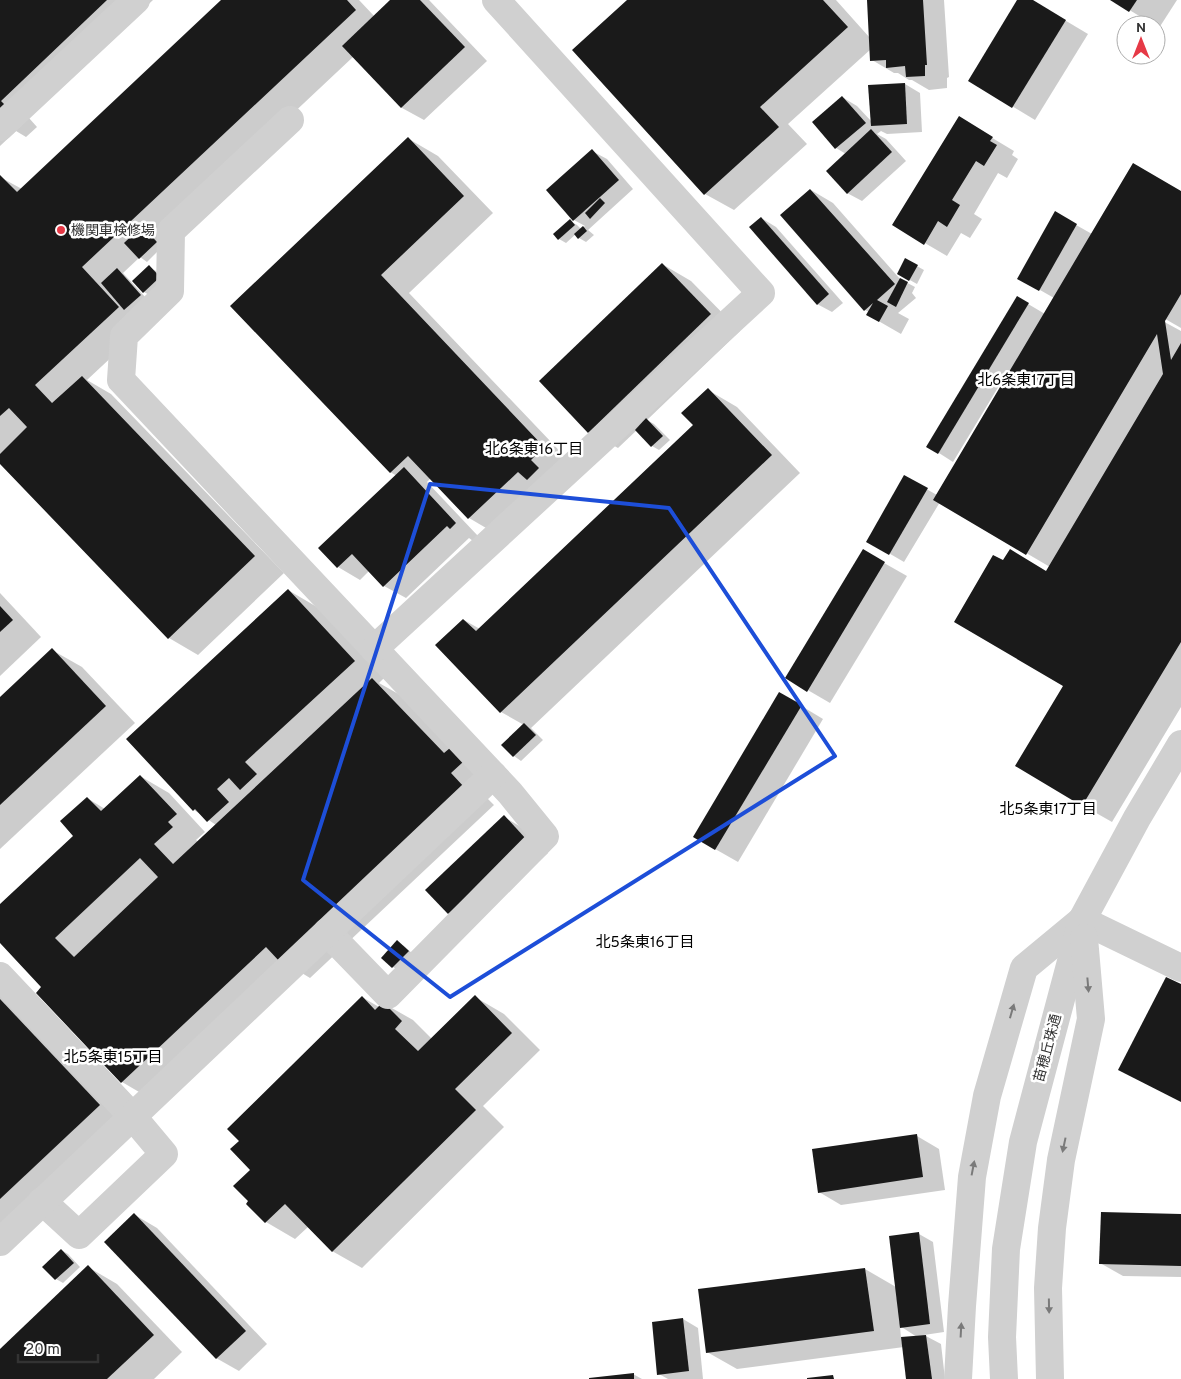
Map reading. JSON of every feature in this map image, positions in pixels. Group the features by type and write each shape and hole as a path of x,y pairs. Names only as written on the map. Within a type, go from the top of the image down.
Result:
{"street":[{"path":"0,127 136,0"},
{"path":"374,649 761,293 496,0"},
{"path":"290,120 171,231 170,291 124,336 121,380 510,793 544,836 388,995 328,932"},
{"name":"苗穂丘珠通","path":"1004,1379 1002,1337 1006,1249 1023,1142 1082,920 1137,818 1181,744"},
{"path":"0,1242 493,775"},
{"path":"1082,920 1181,968"},
{"path":"958,1379 972,1176 988,1096 1024,968 1082,920"},
{"path":"1050,1379 1048,1288 1052,1228 1061,1160 1091,1019 1082,920"},
{"path":"0,976 133,1117 164,1154 80,1235 42,1201"}],"highlighted area":[{"path":"430,484 669,508 835,756 450,997 303,880"}],"building":[{"path":"0,0 107,0 1,101 9,109 0,118"},
{"name":"機関車検修場","path":"221,0 347,0 356,10 82,267 119,307 35,385 52,403 82,376 255,556 168,639 0,464 0,454 27,427 9,408 0,416 0,175 17,192"},
{"path":"390,0 420,0 465,47 401,108 342,46"},
{"path":"627,0 823,0 848,27 760,107 779,127 704,195 572,50"},
{"path":"867,0 923,0 927,65 925,65 925,76 906,77 905,66 886,68 886,60 870,61"},
{"path":"1017,0 1033,0 1066,20 1012,108 968,81"},
{"path":"1110,0 1137,0 1129,12"},
{"path":"905,83 907,124 871,126 868,85"},
{"path":"842,96 866,123 835,149 812,122"},
{"path":"959,116 993,137 990,141 997,145 984,166 976,161 952,200 960,205 947,227 938,221 924,245 892,225"},
{"path":"871,129 892,152 847,194 826,171"},
{"path":"408,137 464,196 381,275 544,447 531,460 539,468 527,480 518,472 468,519 408,456 390,473 230,306"},
{"path":"592,149 619,180 573,221 546,190"},
{"path":"1133,163 1181,191 1181,294 1165,321 1171,360 1181,343 1181,642 1082,806 1015,766 1063,686 954,622 993,555 1003,560 1010,549 1046,571 1163,374 1157,334 1026,555 933,500"},
{"path":"810,189 895,284 877,300 888,306 879,322 866,315 873,303 864,311 780,215"},
{"path":"600,198 605,203 590,219 585,213"},
{"path":"1055,211 1077,224 1039,291 1017,279"},
{"path":"761,217 829,294 817,305 749,227"},
{"path":"570,219 575,225 558,240 553,234"},
{"path":"142,226 157,242 139,259 124,243"},
{"path":"583,226 587,231 578,239 574,234"},
{"path":"905,258 918,265 909,281 897,274"},
{"path":"662,263 711,314 588,433 539,381"},
{"path":"149,265 160,277 143,293 132,281"},
{"path":"117,268 141,295 124,310 101,283"},
{"path":"900,278 908,282 896,307 887,302"},
{"path":"1017,296 1029,303 938,454 926,447"},
{"path":"708,388 772,455 500,713 435,645 463,619 476,631 693,425 681,413"},
{"path":"646,418 663,436 651,447 635,430"},
{"path":"404,467 456,523 450,529 447,526 383,587 352,554 337,568 318,548"},
{"path":"904,475 928,488 889,555 866,542"},
{"path":"863,549 885,562 807,692 785,678"},
{"path":"288,589 355,661 245,762 257,774 240,790 229,778 217,789 229,802 207,822 195,809 193,811 126,739"},
{"path":"0,606 13,620 0,632"},
{"path":"52,648 106,706 0,805 0,697"},
{"path":"372,678 444,753 450,748 463,762 451,773 465,788 280,962 266,947 121,1083 36,993 41,987 0,943 0,904 73,836 60,821 87,797 101,811 140,775 177,814 168,822 173,827 154,844 173,864","holes":["140,858 158,877 74,957 55,938"]},
{"path":"779,692 802,705 715,850 693,837"},
{"path":"524,723 536,735 513,757 501,745"},
{"path":"504,815 526,839 448,914 425,890"},
{"path":"397,940 409,951 392,968 381,958"},
{"path":"1166,977 1181,984 1181,1102 1118,1070"},
{"path":"475,995 512,1033 455,1089 476,1110 332,1252 285,1204 265,1223 246,1204 248,1201 233,1186 250,1170 230,1149 239,1141 227,1129 362,996 375,1010 383,1002 402,1021 395,1029 418,1051"},
{"path":"0,999 100,1105 0,1199"},
{"path":"917,1134 923,1177 818,1193 812,1149"},
{"path":"1101,1212 1181,1214 1181,1266 1099,1264"},
{"path":"134,1213 246,1331 216,1359 104,1242"},
{"path":"919,1232 930,1324 900,1328 889,1236"},
{"path":"61,1249 74,1263 55,1280 42,1267"},
{"path":"88,1265 154,1335 107,1379 0,1379 0,1349"},
{"path":"865,1268 874,1331 706,1353 698,1289"},
{"path":"683,1318 689,1371 657,1375 652,1322"},
{"path":"926,1335 932,1379 906,1379 901,1337"},
{"path":"634,1373 634,1379 589,1379 589,1378"},
{"path":"833,1375 834,1379 807,1379 807,1378"}],"place":[{"name":"機関車検修場","path":"61,230"}],"district":[{"name":"北6条東17丁目","path":"1026,380"},
{"name":"北6条東16丁目","path":"534,449"},
{"name":"北5条東17丁目","path":"1048,809"},
{"name":"北5条東16丁目","path":"645,942"},
{"name":"北5条東15丁目","path":"113,1057"}]}
